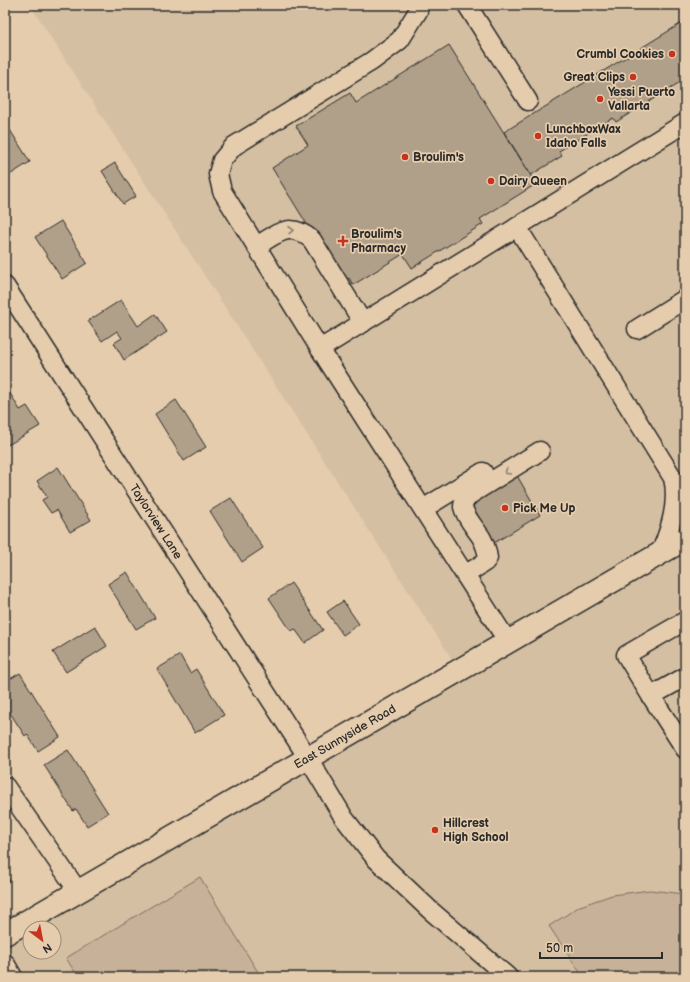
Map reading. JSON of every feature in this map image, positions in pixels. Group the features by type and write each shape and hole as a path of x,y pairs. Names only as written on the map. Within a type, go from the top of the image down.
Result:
{"main road":[{"name":"East Sunnyside Road","path":"5,934 685,539"}],"street":[{"path":"419,5 418,11 400,40 372,61 234,146 222,160 218,174 222,191 256,246 320,349 508,642"},
{"path":"466,5 528,101"},
{"path":"320,349 685,123"},
{"path":"517,227 679,483 675,487 676,499 670,528 660,554"},
{"path":"256,246 287,229 294,229 303,232 312,240 363,323"},
{"name":"Taylorview Lane","path":"5,286 308,758 344,818 376,859 430,910 508,977"},
{"path":"637,329 685,299"},
{"path":"423,509 537,446 464,500 463,507 482,538 488,558 485,562 465,575"},
{"path":"685,620 626,655 685,749"},
{"path":"651,696 685,677"},
{"path":"5,786 34,830 78,891"},
{"path":"5,963 13,977"}],"shaded area":[{"path":"30,5 685,5 685,977 5,977 5,934 22,924 22,960 62,960 62,920 29,920 459,670"},
{"path":"200,877 261,977 78,977 66,958"},
{"path":"650,890 685,894 685,977 583,977 549,926 580,906 612,895"}],"building":[{"path":"685,21 685,79 616,122 613,118 559,151 562,156 531,175 504,132"},
{"name":"Broulim's","path":"449,45 536,184 480,219 483,224 412,268 403,254 353,285 349,278 343,282 272,168 308,145 296,126 350,93 356,103"},
{"path":"5,122 30,162 8,176 5,172"},
{"path":"115,163 136,196 123,204 102,171"},
{"path":"61,221 87,263 62,279 35,237"},
{"path":"121,300 138,326 155,314 167,332 124,360 114,343 122,338 117,331 102,341 88,321"},
{"path":"5,385 20,410 27,406 40,426 8,445 5,439"},
{"path":"176,400 206,447 184,461 155,414"},
{"path":"58,467 91,520 70,532 57,510 51,513 42,500 47,497 37,481"},
{"name":"Pick Me Up","path":"516,474 540,515 494,543 470,502"},
{"path":"231,498 263,548 242,562 210,511"},
{"path":"127,572 155,618 136,629 108,584"},
{"path":"291,583 323,630 305,643 295,629 291,631 269,598"},
{"path":"343,601 359,624 343,635 327,612"},
{"path":"95,626 107,646 66,672 53,652"},
{"path":"5,652 10,661 5,664"},
{"path":"180,655 190,673 196,669 224,715 195,733 157,669"},
{"path":"20,673 60,737 38,751 27,734 25,736 5,705 5,682"},
{"path":"68,750 108,813 87,826 76,809 73,811 44,765"},
{"path":"5,872 10,881 5,884"}],"place":[{"name":"Crumbl Cookies","path":"672,54"},
{"name":"Great Clips","path":"633,77"},
{"name":"Yessi Puerto Vallarta","path":"600,99"},
{"name":"LunchboxWax Idaho Falls","path":"538,136"},
{"name":"Broulim's","path":"405,157"},
{"name":"Dairy Queen","path":"491,181"},
{"name":"Broulim's Pharmacy","path":"343,241"},
{"name":"Pick Me Up","path":"505,508"},
{"name":"Hillcrest High School","path":"435,830"}]}
